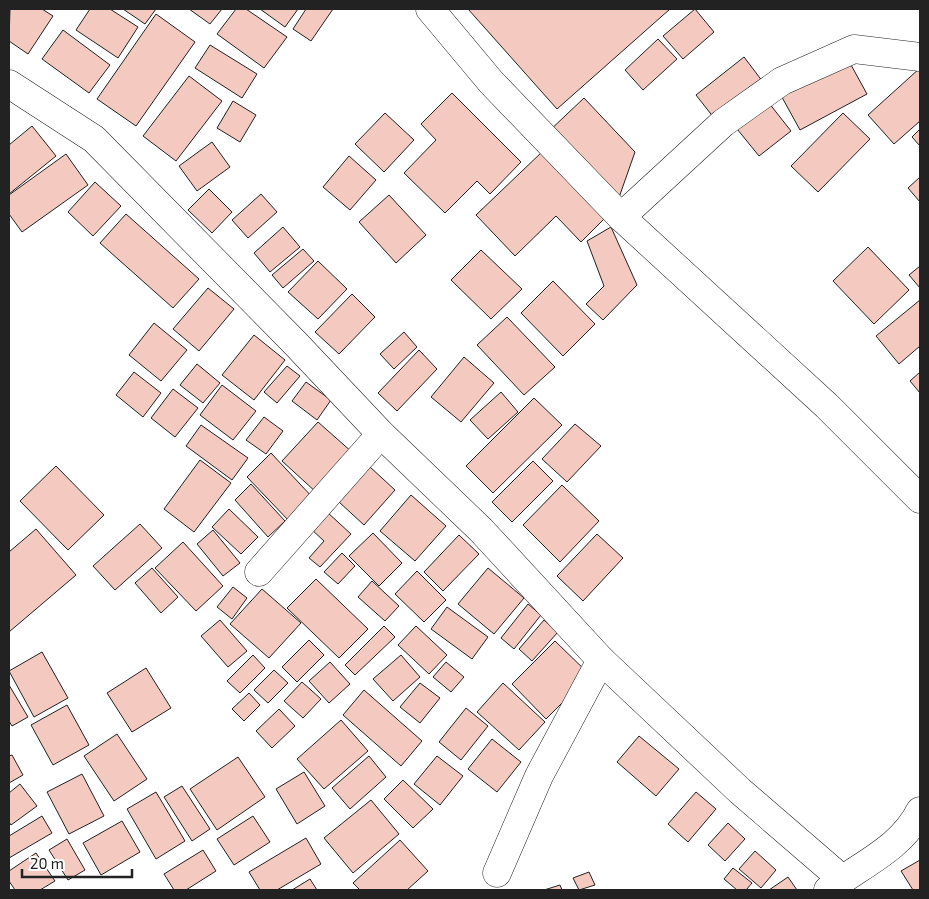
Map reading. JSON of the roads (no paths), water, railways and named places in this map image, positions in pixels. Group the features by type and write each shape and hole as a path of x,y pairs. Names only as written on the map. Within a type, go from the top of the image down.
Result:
{"street":[{"path":"430,9 491,82 621,217 827,406 920,499"},
{"path":"621,217 723,123 782,81 854,49 920,57"},
{"path":"9,84 94,139 295,343 381,434 481,530 601,660 835,884 891,847 914,822 920,811"},
{"path":"258,572 381,434"},
{"path":"497,873 539,776 601,660"}]}
